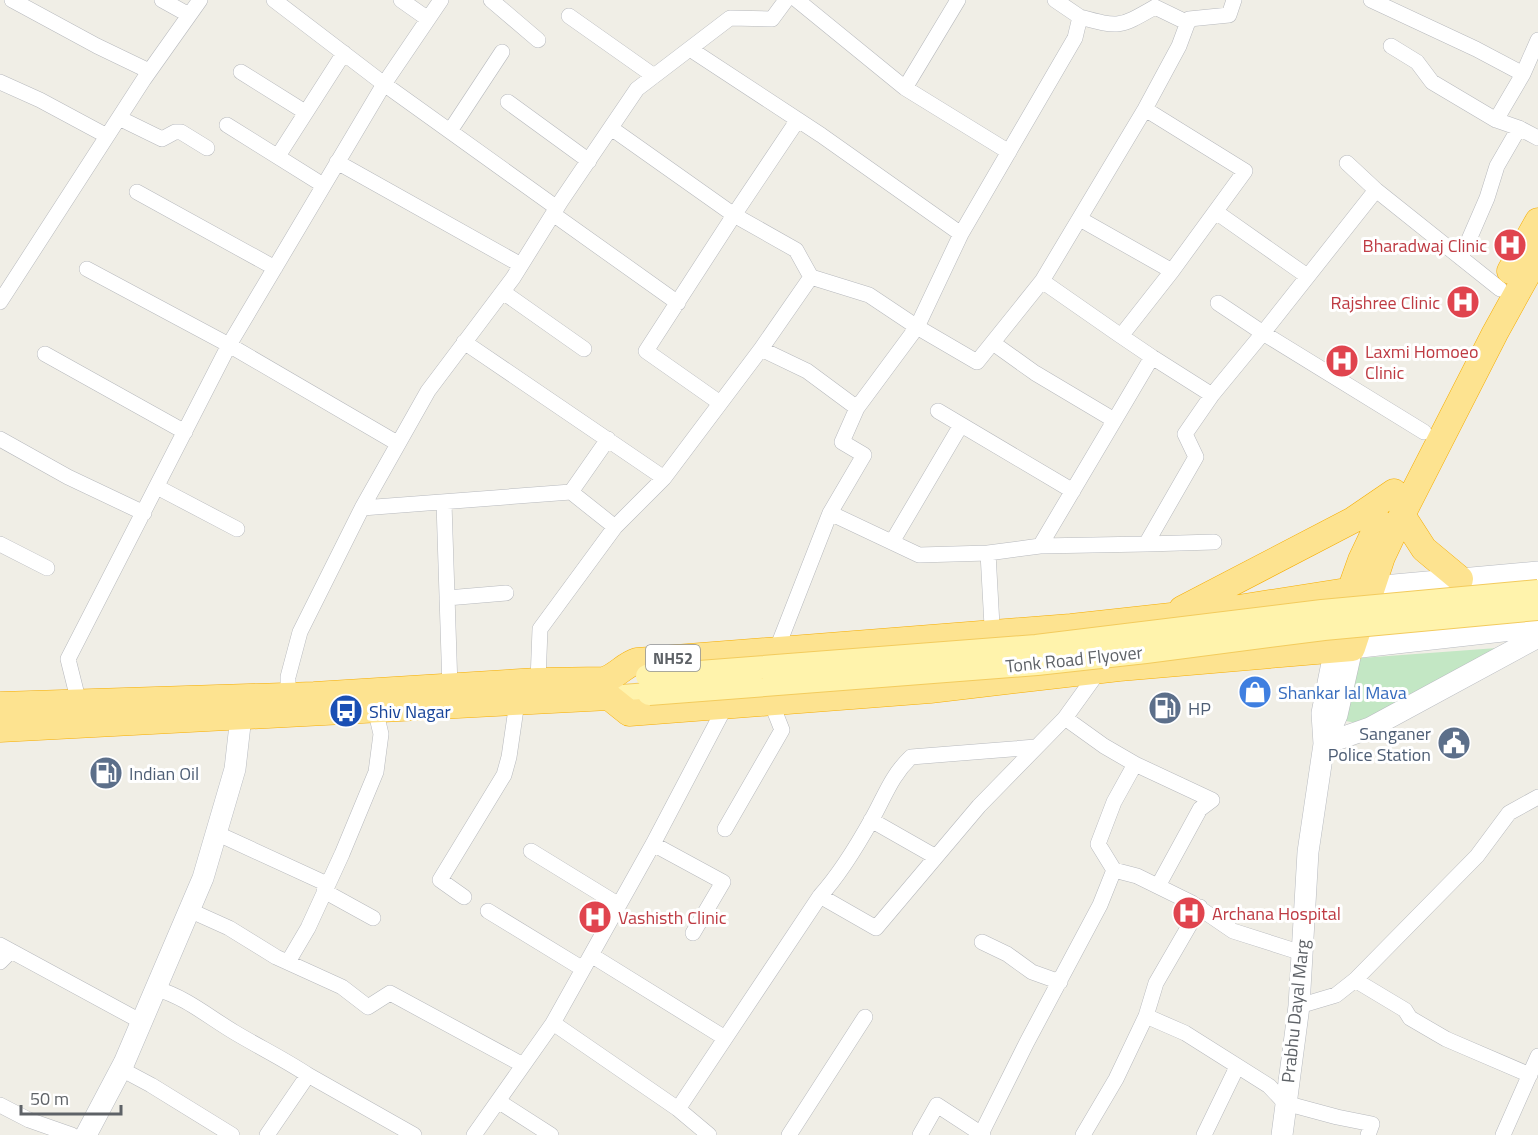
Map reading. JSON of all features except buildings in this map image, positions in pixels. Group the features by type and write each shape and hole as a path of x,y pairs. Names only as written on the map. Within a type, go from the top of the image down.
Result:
{"highway":[{"path":"1166,617 1353,520 1398,503 1424,432 1538,221"},
{"path":"609,688 629,712 930,690 1102,670 1343,648 1361,588 1361,560 1398,503 1538,255"},
{"path":"1398,503 1424,549 1460,579"},
{"name":"NH52","path":"0,729 517,702 609,688 625,666 637,661 1071,627 1166,617 1361,588"},
{"name":"NH52","path":"0,705 288,696 538,681 591,680 609,688"}],"main road":[{"name":"Tonk Road Flyover","path":"648,685 1036,646 1346,608 1538,591"},
{"name":"Tonk Road Flyover","path":"609,688 1037,664 1324,629 1538,609"}],"street":[{"path":"12,0 149,71"},
{"path":"162,0 189,15"},
{"path":"0,302 149,71 200,0"},
{"path":"274,0 678,303"},
{"path":"401,0 428,19"},
{"path":"79,703 68,658 229,345 384,84 441,0"},
{"path":"490,0 538,40"},
{"path":"288,696 288,677 300,632 397,443 428,391 503,292 637,89 730,18 772,19 786,0"},
{"path":"797,0 905,87 1009,152"},
{"path":"905,87 958,0"},
{"path":"1055,0 1080,17 1113,25 1126,24 1155,7 1188,22"},
{"path":"611,128 734,215 796,250 811,278 869,295 917,327 977,362 1042,281 1145,109 1179,46 1189,20 1229,15 1234,0"},
{"path":"1371,0 1476,49 1523,74"},
{"path":"569,16 654,76"},
{"path":"776,651 830,513 864,455 842,442 857,408 917,327 961,234 1075,38 1080,17"},
{"path":"1496,120 1523,74 1538,39"},
{"path":"1391,46 1417,62 1432,82 1496,120 1538,138"},
{"path":"690,49 961,234"},
{"path":"450,131 502,52"},
{"path":"278,156 344,53"},
{"path":"241,72 305,112"},
{"path":"0,82 108,136"},
{"path":"508,102 589,160"},
{"path":"1121,336 1245,171 1145,109"},
{"path":"119,118 162,139 175,132 181,132 207,148"},
{"path":"720,403 646,351 797,120"},
{"path":"227,126 323,185"},
{"path":"1461,258 1487,198 1497,166 1519,128"},
{"path":"337,162 521,265"},
{"path":"1347,163 1376,190 1500,289"},
{"path":"1146,544 1196,457 1185,434 1212,395 1376,190"},
{"path":"136,192 275,268"},
{"path":"1216,212 1307,276"},
{"path":"1080,219 1172,270"},
{"path":"87,269 229,345 397,443"},
{"path":"538,681 540,629 615,527 664,478 811,278"},
{"path":"1042,281 1152,357 1212,395"},
{"path":"503,292 584,350"},
{"path":"1218,303 1424,432"},
{"path":"464,342 664,478"},
{"path":"993,344 1035,373 1114,420"},
{"path":"761,349 807,371 857,408"},
{"path":"45,354 185,432"},
{"path":"1040,546 1152,357"},
{"path":"938,411 1073,491"},
{"path":"892,542 961,425"},
{"path":"0,439 68,477 144,513"},
{"path":"571,492 608,439"},
{"path":"157,487 237,529"},
{"path":"362,508 571,492 615,527"},
{"path":"444,503 450,688"},
{"path":"830,513 919,555 988,553 1040,546 1214,542"},
{"path":"0,544 47,568"},
{"path":"987,635 992,626 988,553"},
{"path":"1361,588 1538,572"},
{"path":"447,598 506,593"},
{"path":"820,896 876,928 978,806 1065,718 1102,670 1071,627"},
{"path":"1343,648 1538,627"},
{"path":"1324,744 1370,728 1538,637"},
{"name":"Prabhu Dayal Marg","path":"1282,1135 1284,1103 1299,1006 1308,852 1324,744 1322,713 1343,648"},
{"path":"464,897 440,880 504,775 517,702"},
{"path":"725,829 782,730 771,702"},
{"path":"474,1135 553,1023 653,844 725,706"},
{"path":"288,962 308,928 376,772 381,734 375,710"},
{"path":"86,1135 121,1069 204,878 235,769 241,716"},
{"path":"1065,718 1104,747 1212,800 1200,809 1158,886"},
{"path":"678,1109 820,896 830,885 871,820 898,770 911,757 1036,747"},
{"path":"1135,764 1114,802 1098,844 1114,870 1137,876 1200,907 1233,931 1302,953"},
{"path":"1299,1006 1336,995 1355,980 1477,856 1509,813 1538,797"},
{"path":"871,820 936,857"},
{"path":"216,833 325,887 373,918"},
{"path":"653,844 723,882 693,933"},
{"path":"531,851 619,905"},
{"path":"920,1135 937,1105 982,1134 1027,1042 1100,906 1114,870"},
{"path":"1083,1135 1116,1079 1146,1016 1156,983 1200,907"},
{"path":"189,910 229,928 288,962 342,987 368,1007 390,993 523,1065"},
{"path":"488,911 587,962 725,1038"},
{"path":"982,942 1007,954 1032,972 1060,982"},
{"path":"0,962 6,948 142,1022"},
{"path":"1355,980 1405,1010 1410,1018 1446,1039 1530,1075"},
{"path":"157,988 171,993 235,1033 288,1062 388,1129 414,1135"},
{"path":"1146,1016 1185,1033 1269,1086 1284,1103 1372,1124 1368,1135"},
{"path":"789,1135 866,1017"},
{"path":"553,1023 678,1109 709,1135"},
{"path":"1503,1135 1538,1056"},
{"path":"1204,1135 1237,1067"},
{"path":"121,1069 232,1135"},
{"path":"267,1135 308,1075"},
{"path":"498,1101 551,1135"},
{"path":"0,1105 29,1120 72,1135"}],"green space":[{"path":"1497,648 1356,723 1341,720 1353,663 1361,658"}],"place":[{"name":"Bharadwaj Clinic","path":"1510,245"},
{"name":"Rajshree Clinic","path":"1463,302"},
{"name":"Laxmi Homoeo Clinic","path":"1342,361"},
{"name":"Shankar lal Mava","path":"1255,692"},
{"name":"HP","path":"1165,708"},
{"name":"Shiv Nagar","path":"346,711"},
{"name":"Sanganer Police Station","path":"1454,743"},
{"name":"Indian Oil","path":"106,773"},
{"name":"Archana Hospital","path":"1189,913"},
{"name":"Vashisth Clinic","path":"595,917"}]}
